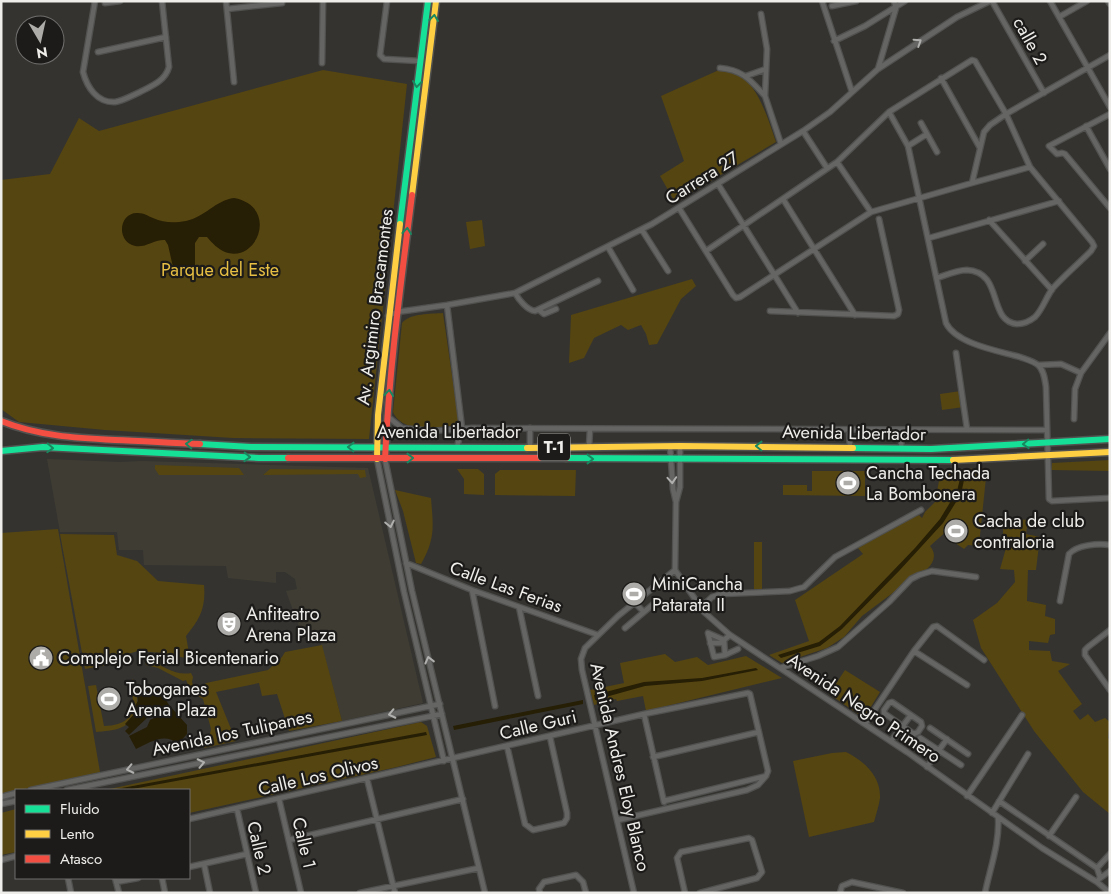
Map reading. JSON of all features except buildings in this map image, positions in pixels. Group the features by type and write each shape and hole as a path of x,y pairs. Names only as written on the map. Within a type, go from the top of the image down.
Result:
{"main road":[{"name":"Av. Argimiro Bracamontes","path":"377,459 376,447 388,316 428,1"},
{"path":"385,459 387,416 397,312 436,1"},
{"name":"Avenida Libertador","path":"1,420 20,429 41,434 77,438 251,447 680,446 931,449 1110,439"},
{"name":"Avenida Libertador","path":"1,452 43,448 259,458 680,458 934,461 1110,452"}],"street":[{"path":"95,1 83,72 86,83 102,99 115,102 156,85 168,72 162,1"},
{"path":"105,3 120,1"},
{"path":"226,1 234,82"},
{"path":"322,63 323,1"},
{"path":"387,1 380,56 384,59 420,61"},
{"path":"822,1 852,92"},
{"path":"832,6 856,1"},
{"path":"878,68 896,8 894,1"},
{"path":"834,41 896,8 905,1"},
{"name":"Carrera 27","path":"388,316 397,312 515,293 642,230 803,131 830,112 878,68 958,17 991,1"},
{"name":"calle 2","path":"991,1 1044,93"},
{"path":"1050,1 1110,107"},
{"path":"1059,17 1087,1"},
{"path":"227,9 282,3"},
{"path":"761,14 767,49 765,96 781,144"},
{"path":"98,52 166,37"},
{"path":"972,183 984,132 990,125 1110,55"},
{"path":"706,251 837,162 889,112 968,62 975,62 1006,114 1030,167 1094,246 1052,290 1036,316 1020,324 1010,323 1004,319 990,283 984,277 967,270 937,278"},
{"path":"720,68 732,69 746,76 765,96"},
{"path":"746,76 766,69"},
{"path":"941,78 980,148"},
{"path":"889,112 908,146 946,323 954,333 965,340 1039,365 1061,364 1081,373"},
{"path":"1110,114 1049,147 1057,154 1065,154 1110,208"},
{"path":"920,123 937,152"},
{"path":"1086,126 1110,169"},
{"path":"803,131 827,168"},
{"path":"908,146 927,134"},
{"path":"837,162 871,212"},
{"path":"680,208 736,298 871,212 1030,167"},
{"path":"718,184 798,313"},
{"path":"783,199 855,314"},
{"path":"929,238 1058,201"},
{"path":"770,311 894,316 898,314 899,310 879,219"},
{"path":"989,220 1052,290"},
{"path":"642,230 668,271"},
{"path":"1025,261 1043,244"},
{"path":"608,247 633,290"},
{"path":"515,293 518,299 531,310 539,310 598,281"},
{"path":"447,305 462,428 457,447"},
{"path":"539,310 544,314 556,309"},
{"path":"1074,419 1076,389 1081,373 1110,333"},
{"path":"956,353 968,429"},
{"path":"1039,365 1043,372 1046,387 1048,495 1052,501 1109,498 1110,503"},
{"path":"387,416 402,428 431,431 462,428 1047,430"},
{"path":"530,428 530,447"},
{"path":"589,447 590,429"},
{"path":"849,430 850,448"},
{"path":"901,449 902,430"},
{"path":"670,446 673,489 676,502 675,570"},
{"path":"676,502 680,487 680,446"},
{"name":"Av. Argimiro Bracamontes","path":"377,459 404,592 444,761"},
{"path":"385,459 406,563 485,893"},
{"path":"700,607 712,597 720,594 790,592 804,586 835,557 922,510"},
{"path":"1060,600 1069,554 1073,550 1080,548 1110,545"},
{"name":"Calle Las Ferias","path":"406,563 519,608 598,635"},
{"name":"Avenida Andres Eloy Blanco","path":"634,893 582,670 581,658 585,648 598,635 675,570"},
{"name":"Avenida Negro Primero","path":"675,570 700,607 730,635 891,741 998,817 1099,880 1110,893"},
{"path":"780,668 818,656 838,647 869,621 911,579 919,575 932,571 976,577"},
{"path":"472,590 495,706"},
{"path":"625,628 657,602"},
{"path":"635,603 644,612"},
{"path":"519,608 538,696"},
{"path":"864,724 914,650 933,626 937,626 984,660"},
{"path":"1110,630 1088,647 1085,654 1110,690"},
{"path":"724,642 709,632 707,634 714,657 725,655 738,649"},
{"path":"725,655 724,642 730,635"},
{"path":"710,643 724,642"},
{"path":"914,650 967,685"},
{"name":"Calle Guri","path":"453,759 746,692 750,694 760,732"},
{"path":"892,702 922,723 918,732 914,734 903,726 884,713 889,703 892,702"},
{"name":"Avenida los Tulipanes","path":"36,789 440,704"},
{"name":"Avenida los Tulipanes","path":"72,789 442,714"},
{"path":"644,714 665,808"},
{"path":"891,741 911,715"},
{"path":"968,796 1022,715"},
{"path":"930,728 968,754"},
{"path":"618,820 747,790 758,785 768,771 760,732 653,758"},
{"path":"507,746 525,824 533,830 564,823 567,813 550,736"},
{"path":"920,738 961,765"},
{"path":"927,767 947,739"},
{"path":"251,743 252,752"},
{"path":"992,813 1028,754"},
{"name":"Calle Los Olivos","path":"190,819 453,759"},
{"path":"664,801 766,776"},
{"path":"368,779 396,893"},
{"path":"1,797 15,793"},
{"path":"1049,836 1076,797"},
{"name":"Calle 1","path":"279,799 301,893"},
{"path":"289,840 463,800"},
{"path":"1,804 15,801"},
{"path":"999,802 1097,868 1099,880 1108,873"},
{"name":"Calle 2","path":"236,809 256,893"},
{"path":"985,893 997,843 998,817"},
{"path":"685,893 677,858 680,852 748,838 752,840 762,872 760,875 757,878 700,893"},
{"path":"190,867 247,854"},
{"path":"1,860 15,856"},
{"path":"1097,868 1109,856"},
{"path":"204,864 210,893"},
{"path":"360,893 479,868"},
{"path":"540,893 539,889 544,882 576,876 583,882 586,893"},
{"path":"68,879 71,893"},
{"path":"162,879 165,893"},
{"path":"116,880 119,893"},
{"path":"840,893 842,886 852,882 903,893"}],"shaded area":[{"path":"234,198 248,203 256,212 260,222 259,232 254,242 247,250 237,253 225,252 215,246 207,237 199,237 195,243 195,266 188,272 180,272 173,267 165,240 136,246 127,242 122,232 124,221 132,214 138,213 165,222 186,221 199,216 228,199"},
{"path":"47,459 368,468 423,703 342,721 320,640 309,642 308,638 303,638 286,591 297,589 295,579 285,572 276,572 276,583 228,578 226,566 144,565 143,550 119,550 117,532 60,532"},
{"path":"962,471 966,471 961,494 943,523 899,571 842,629 820,646 781,658 778,655 819,642 840,626 915,548 940,519 957,491"},
{"path":"756,668 758,670 702,681 645,686 595,700 594,695 644,682 702,678"},
{"path":"152,687 160,691 169,705 187,725 187,734 178,744 173,740 163,738 136,749 129,736 147,727 150,720 156,717 148,717 129,735 125,731 129,727 125,724 136,712 137,691"},
{"name":"Toboganes Arena Plaza","path":"116,688 119,707 103,709 100,691"},
{"path":"583,700 583,704 454,730 453,726"},
{"path":"426,732 427,735 132,789 116,789"}],"green space":[{"name":"Parque del Este","path":"323,70 407,84 369,439 233,438 105,430 19,422 1,409 1,180 50,174 79,118 99,131"},
{"path":"719,70 738,74 751,86 762,104 776,142 675,202 660,176 684,161 661,96"},
{"path":"482,220 485,246 470,249 466,222"},
{"path":"692,279 696,286 681,299 657,344 649,345 641,325 628,330 621,325 594,338 584,358 569,363 571,315"},
{"path":"443,313 459,424 433,428 413,427 398,419 393,412 402,323 410,317"},
{"path":"961,391 964,407 942,410 940,394"},
{"path":"1110,460 1110,471 1051,470 1052,463"},
{"path":"155,465 239,468 244,475 159,475"},
{"path":"987,468 978,546 968,545 964,549 945,536 949,529 930,546 934,556 928,568 862,616 844,637 827,648 782,663 769,655 809,641 795,600 863,554 857,547 889,528 919,515 922,518 935,502 941,470"},
{"path":"270,469 365,470 366,477 360,478 358,474 263,475"},
{"path":"457,469 478,469 484,474 484,495 464,494 464,479"},
{"path":"500,470 576,470 575,496 495,495 495,474"},
{"path":"812,471 865,471 865,496 783,495 783,485 807,485 807,491 812,491"},
{"path":"395,490 431,498 433,524 431,539 421,564 416,563 403,511"},
{"path":"1004,518 1028,520 1026,534 1040,537 1036,570 1028,570 1027,601 1046,605 1045,616 1055,619 1055,634 1050,635 1048,643 1029,641 1029,650 1050,651 1052,661 1070,664 1058,671 1082,704 1073,711 1080,720 1088,714 1095,722 1105,718 1110,722 1108,738 1110,740 1110,814 1083,792 1034,731 981,648 973,620 997,603 1015,582 1014,570 1000,569 1006,548 1002,546"},
{"name":"Complejo Ferial Bicentenario","path":"58,529 100,772 24,789 15,789 15,791 1,794 1,533"},
{"path":"60,534 114,535 117,555 137,561 158,581 204,585 204,600 201,613 186,636 190,659 162,653 138,651 111,659 107,665 85,669"},
{"path":"754,542 762,542 762,589 754,589"},
{"path":"322,645 342,721 289,731 277,694 262,696 259,683 216,692 236,741 204,748 208,742 211,729 203,699 198,696 198,691 190,689 186,680 183,681 158,668 146,665 145,662 151,661 180,673 191,673 193,685 200,687 199,690 206,683 268,670 285,652"},
{"path":"665,654 675,662 697,657 708,665 746,656 782,678 646,711 643,696 617,701 616,699 594,705 590,690 624,683 620,663"},
{"path":"845,670 880,692 864,718 829,694"},
{"path":"133,679 137,693 137,707 131,719 127,724 117,729 96,732 88,686 96,685 104,726 114,725 122,722 131,713 133,700 130,682"},
{"path":"421,722 427,726 436,757 190,813 190,789 110,789"},
{"path":"846,752 865,765 878,783 880,798 874,822 809,837 793,761"},
{"path":"15,809 15,852 1,855 1,813"}],"traffic: fast":[{"path":"400,224 428,1"},
{"path":"853,448 931,449 1110,439"},
{"path":"200,444 251,447 527,448"},
{"path":"1,451 43,447 288,458"},
{"path":"566,458 953,460"}],"traffic: slow":[{"path":"412,195 436,1"},
{"path":"377,459 378,415 400,224"},
{"path":"527,448 680,446 853,448"},
{"path":"953,460 1110,452"}],"traffic: jam":[{"path":"385,459 392,359 412,195"},
{"path":"1,421 29,430 72,437 200,444"},
{"path":"288,458 566,458"}],"place":[{"name":"Cancha Techada La Bombonera","path":"848,483"},
{"name":"Cacha de club contraloria","path":"956,531"},
{"name":"MiniCancha Patarata II","path":"634,594"},
{"name":"Anfiteatro Arena Plaza","path":"229,624"},
{"name":"Complejo Ferial Bicentenario","path":"41,658"},
{"name":"Toboganes Arena Plaza","path":"109,699"}]}
